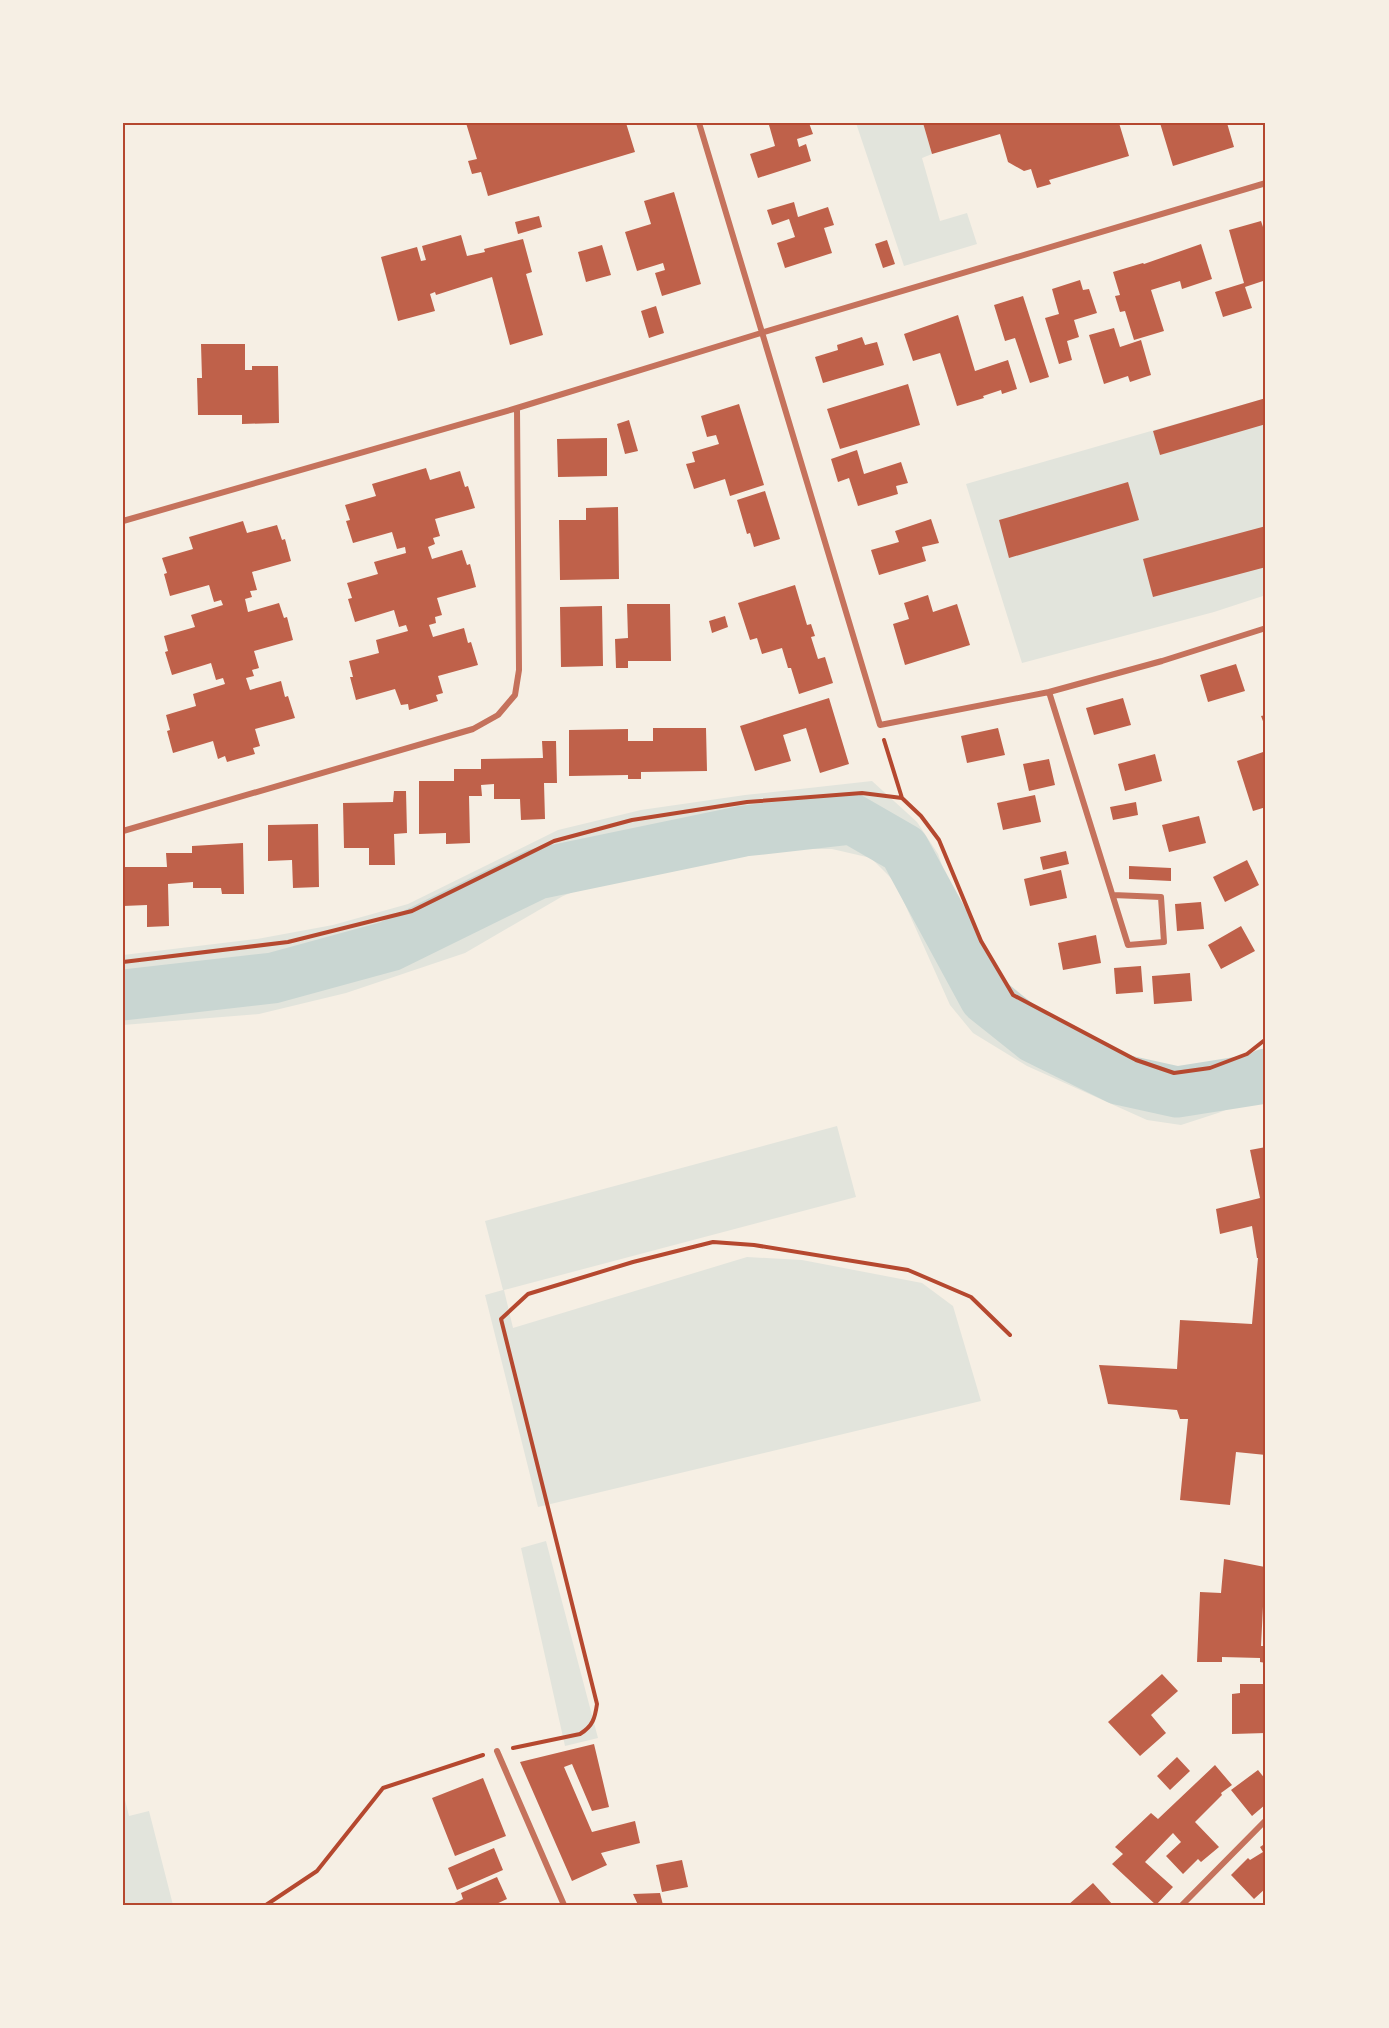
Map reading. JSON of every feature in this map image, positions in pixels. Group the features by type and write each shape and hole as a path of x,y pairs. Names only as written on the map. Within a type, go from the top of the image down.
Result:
{"street":[{"path":"699,123 880,724 1049,692 1162,662 1266,628"},
{"path":"123,521 517,408 1266,183"},
{"path":"123,831 473,729 498,715 515,695 519,670 517,408"},
{"path":"1049,692 1128,945 1164,942 1161,897 1113,895"},
{"path":"497,1751 564,1905"},
{"path":"1182,1905 1266,1820"}],"path":[{"path":"880,724 902,798 921,816 939,840 981,941 1013,995 1136,1060 1174,1073 1210,1068 1247,1054 1266,1039"},
{"path":"123,962 288,942 412,910 554,841 632,820 747,802 862,793 902,798"},
{"path":"266,1905 317,1871 383,1788 497,1751 580,1734 590,1728 595,1718 597,1704 558,1555 501,1318 528,1294 633,1262 713,1242 754,1245 908,1270 971,1297 1010,1335"}],"shaded area":[{"path":"856,123 923,123 932,154 922,158 940,221 967,213 977,244 904,266"},
{"path":"1266,398 1266,595 1214,612 1022,663 966,484"},
{"path":"872,781 917,822 938,854 958,910 999,997 1056,1032 1144,1073 1195,1085 1258,1065 1266,1058 1266,1090 1250,1100 1181,1125 1147,1120 1027,1066 973,1033 950,1005 895,882 871,858 832,849 790,849 613,876 563,896 465,953 346,993 259,1014 123,1025 123,955 257,939 333,925 408,904 558,830 641,810 745,795"},
{"path":"837,1126 856,1197 504,1290 513,1328 747,1257 802,1260 922,1283 953,1306 981,1401 538,1507 485,1295 503,1290 485,1221"},
{"path":"546,1541 598,1738 565,1746 521,1548"},
{"path":"123,1792 129,1816 149,1811 173,1905 123,1905"}],"building":[{"path":"466,123 626,123 635,152 488,196 481,172 472,174 468,161 477,159"},
{"path":"809,123 813,134 797,139 799,147 806,144 811,161 758,178 750,154 775,146 769,125"},
{"path":"923,123 1119,123 1129,156 1049,180 1051,184 1037,188 1031,169 1024,171 1008,162 1000,134 932,154"},
{"path":"1160,123 1227,123 1234,147 1173,166"},
{"path":"674,192 701,284 662,296 655,273 665,270 663,263 637,271 625,232 651,224 644,201"},
{"path":"794,202 798,217 828,207 834,225 824,228 832,253 785,268 777,243 795,237 789,219 772,225 767,210"},
{"path":"539,216 542,227 518,234 515,222"},
{"path":"1261,221 1266,236 1266,280 1245,287 1252,308 1223,317 1215,292 1244,283 1229,230"},
{"path":"461,235 467,256 523,239 532,272 526,274 543,335 510,345 492,277 436,295 435,292 430,294 435,311 398,321 381,257 417,247 421,261 426,260 422,246"},
{"path":"887,240 895,264 883,268 875,244"},
{"path":"1201,244 1212,279 1182,289 1180,281 1151,290 1164,331 1134,340 1125,311 1120,312 1115,296 1120,295 1113,272"},
{"path":"602,245 611,275 586,282 578,252"},
{"path":"1080,280 1083,290 1089,289 1097,313 1074,320 1079,337 1067,341 1072,360 1059,364 1045,318 1059,314 1052,289"},
{"path":"1023,296 1049,377 1030,383 1015,338 1005,341 994,305"},
{"path":"656,306 664,333 649,338 641,311"},
{"path":"958,315 975,371 1008,360 1017,389 1002,394 1001,390 957,406 940,353 913,361 904,334"},
{"path":"1114,328 1120,347 1141,340 1151,375 1130,382 1128,376 1104,384 1089,335"},
{"path":"862,337 865,345 877,342 884,365 823,383 815,357 838,350 837,345"},
{"path":"201,344 245,344 245,370 252,370 252,366 278,366 279,423 242,424 242,415 198,415 197,378 202,378"},
{"path":"908,384 920,425 840,449 827,409"},
{"path":"1266,398 1266,424 1160,455 1153,431"},
{"path":"739,404 764,485 730,496 725,479 694,489 686,464 695,462 692,452 719,444 716,435 707,437 701,416"},
{"path":"629,420 638,451 625,454 617,424"},
{"path":"607,438 607,476 558,477 557,439"},
{"path":"857,450 864,474 901,462 908,483 896,486 898,494 858,506 849,478 838,482 831,459"},
{"path":"426,468 430,480 460,471 475,508 435,519 440,536 433,538 435,544 428,547 432,559 462,550 467,565 470,564 476,587 437,598 442,615 435,617 436,623 429,625 433,637 464,628 478,665 438,676 443,693 436,695 438,701 409,710 408,704 401,705 395,689 356,700 350,677 353,677 349,661 379,653 376,640 408,631 406,625 399,627 394,610 355,622 348,599 352,598 347,583 378,574 374,562 406,553 405,547 397,549 392,532 353,543 346,521 350,520 345,505 376,496 372,484"},
{"path":"1128,482 1139,520 1009,558 999,520"},
{"path":"765,491 780,539 754,547 750,533 747,534 737,500"},
{"path":"618,507 619,579 560,580 559,520 586,520 586,508"},
{"path":"931,519 939,543 922,547 926,561 879,575 871,550 899,542 895,531"},
{"path":"243,521 247,533 277,525 282,540 285,539 291,561 252,572 257,590 250,591 252,597 245,599 248,612 279,603 284,618 287,617 293,640 254,651 259,668 252,670 254,676 246,678 250,690 281,681 285,697 288,696 295,718 255,729 260,746 253,748 255,754 227,762 225,756 218,759 213,741 173,753 167,731 170,730 166,715 196,706 193,694 225,684 223,678 216,680 211,663 172,675 165,652 168,651 164,636 195,627 191,615 223,605 221,600 214,602 209,585 170,596 164,574 167,573 162,558 193,549 189,537"},
{"path":"1266,526 1266,567 1153,597 1143,559"},
{"path":"795,585 807,625 811,624 815,636 811,637 818,659 825,657 833,683 799,694 782,648 762,654 757,638 750,640 738,603"},
{"path":"928,595 933,612 957,604 970,645 905,665 893,624 909,619 904,603"},
{"path":"627,604 670,604 671,661 628,661 628,668 616,668 615,639 628,638"},
{"path":"602,606 603,666 561,667 560,607"},
{"path":"725,616 728,627 712,633 709,621"},
{"path":"1236,664 1245,691 1208,702 1200,675"},
{"path":"829,698 849,764 820,773 806,728 783,735 791,761 755,771 740,726"},
{"path":"1123,698 1131,725 1094,735 1086,708"},
{"path":"1266,715 1266,729 1261,716"},
{"path":"653,728 706,728 707,771 641,772 641,779 628,779 628,775 569,776 569,730 628,729 628,741 653,741"},
{"path":"998,728 1005,755 967,763 961,736"},
{"path":"542,741 556,741 557,783 544,783 545,819 521,820 520,799 494,799 494,784 481,785 482,796 469,796 470,843 446,844 446,833 419,834 419,781 454,781 454,769 481,769 481,759 543,758"},
{"path":"1266,751 1266,807 1253,811 1237,761"},
{"path":"1155,754 1162,781 1125,791 1118,764"},
{"path":"1049,759 1055,785 1029,791 1023,764"},
{"path":"394,791 406,791 407,833 394,834 395,865 369,865 369,848 344,848 343,803 393,802"},
{"path":"1035,795 1041,822 1003,830 997,803"},
{"path":"1136,802 1138,815 1113,820 1110,807"},
{"path":"1199,816 1206,843 1169,852 1162,825"},
{"path":"318,824 319,887 293,888 292,860 268,861 268,825"},
{"path":"243,843 244,894 222,894 221,888 193,888 193,882 168,884 169,926 147,927 147,905 123,906 123,867 167,867 166,853 192,853 192,846"},
{"path":"1066,851 1069,864 1043,870 1040,857"},
{"path":"1247,860 1259,885 1225,902 1213,877"},
{"path":"1129,866 1171,868 1171,881 1129,879"},
{"path":"1061,870 1067,898 1030,906 1024,879"},
{"path":"1201,902 1204,929 1177,931 1175,904"},
{"path":"1241,926 1255,951 1221,969 1208,945"},
{"path":"1096,935 1101,963 1063,970 1058,943"},
{"path":"1141,966 1143,992 1116,994 1114,968"},
{"path":"1190,973 1192,1001 1154,1004 1152,976"},
{"path":"1266,1147 1266,1325 1263,1326 1266,1327 1266,1455 1236,1452 1230,1505 1180,1500 1188,1419 1180,1419 1177,1410 1108,1404 1099,1365 1177,1369 1180,1320 1252,1324 1258,1258 1252,1226 1220,1234 1216,1209 1260,1198 1250,1150"},
{"path":"1224,1559 1265,1567 1261,1646 1266,1646 1266,1663 1260,1662 1260,1658 1222,1657 1222,1662 1197,1662 1200,1592 1221,1593"},
{"path":"1162,1674 1178,1691 1151,1715 1166,1733 1140,1756 1108,1722"},
{"path":"1240,1684 1266,1684 1266,1733 1232,1734 1232,1694 1240,1693"},
{"path":"594,1744 609,1807 592,1811 572,1764 564,1767 592,1832 635,1821 640,1843 601,1853 607,1865 572,1881 520,1762"},
{"path":"1177,1757 1190,1771 1170,1790 1157,1776"},
{"path":"1215,1765 1232,1785 1221,1793 1222,1795 1195,1822 1219,1847 1201,1862 1198,1859 1183,1874 1166,1856 1181,1842 1173,1833 1145,1862 1173,1887 1156,1905 1112,1864 1123,1854 1115,1847 1151,1813 1158,1819"},
{"path":"1258,1770 1266,1780 1266,1804 1252,1816 1231,1790"},
{"path":"483,1778 506,1836 455,1856 432,1798"},
{"path":"1266,1843 1266,1888 1254,1899 1231,1875 1248,1858 1250,1860 1263,1852 1260,1847"},
{"path":"494,1848 503,1870 457,1890 448,1868"},
{"path":"682,1860 688,1887 662,1892 656,1865"},
{"path":"497,1877 507,1899 494,1905 450,1905 463,1899 461,1893"},
{"path":"1093,1883 1113,1905 1068,1905"},
{"path":"660,1893 663,1905 638,1905 633,1894"}],"waterway":[{"path":"123,995 273,978 390,946 537,874 744,831 852,819 904,849 985,998 1035,1038 1118,1079 1177,1092 1259,1079 1266,1074"}]}
